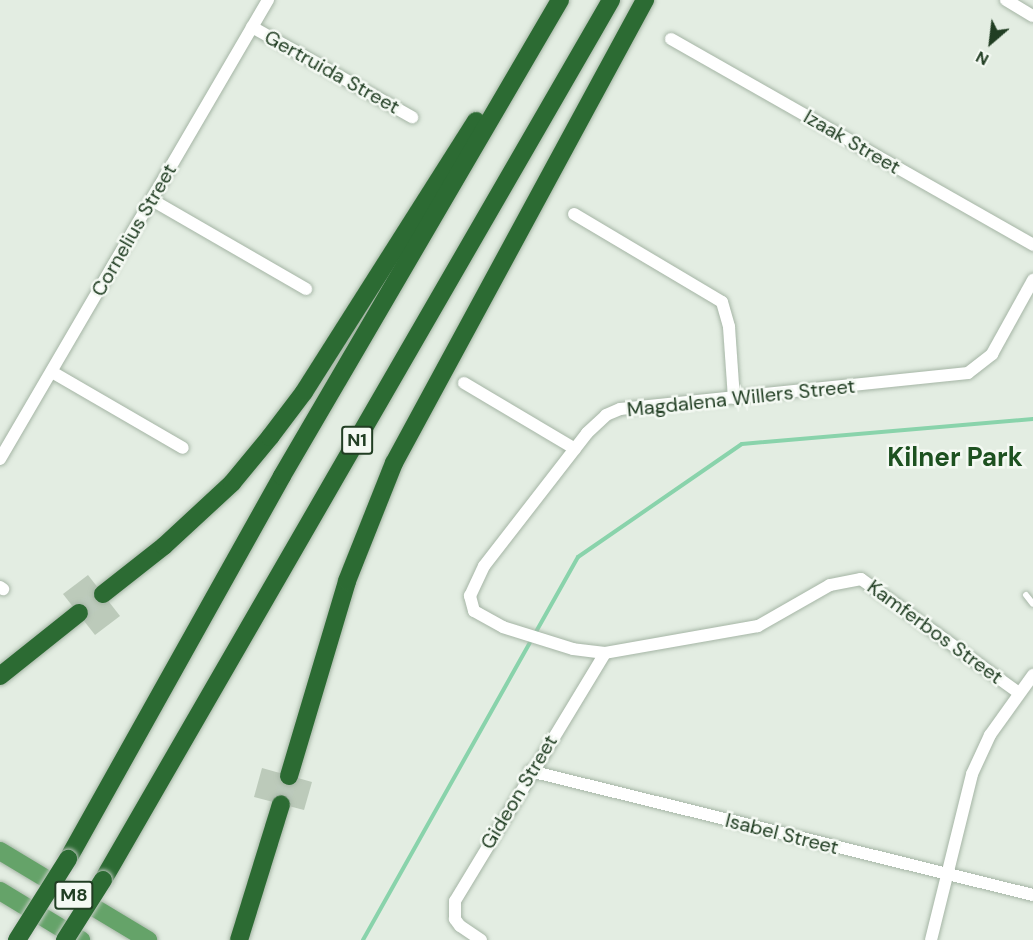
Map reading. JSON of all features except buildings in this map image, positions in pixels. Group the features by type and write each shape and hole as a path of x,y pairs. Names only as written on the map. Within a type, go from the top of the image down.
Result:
{"highway":[{"path":"103,594 164,546 232,483 270,437 304,392 553,0"},
{"name":"N1","path":"17,940 68,859 282,476 560,0"},
{"name":"N1","path":"65,940 103,880 611,0"},
{"path":"289,776 347,581 394,463 645,0"},
{"path":"0,676 78,613"},
{"path":"238,940 281,804"},
{"path":"245,920 246,940"}],"main road":[{"name":"M8","path":"0,851 148,940"},
{"name":"M8","path":"0,891 81,940"}],"street":[{"name":"Cornelius Street","path":"0,459 268,0"},
{"path":"1006,0 1033,16"},
{"name":"Gertruida Street","path":"252,27 412,117"},
{"name":"Izaak Street","path":"671,39 1033,245"},
{"path":"152,200 306,289"},
{"path":"574,214 722,302 729,327 734,398"},
{"name":"Magdalena Willers Street","path":"474,611 470,596 478,574 594,424 613,411 950,377 974,370 992,354 1033,280"},
{"path":"52,372 183,448"},
{"path":"464,383 575,449"},
{"name":"Kamferbos Street","path":"474,611 521,633 573,649 605,653 758,626 826,587 853,578 874,586 1026,689"},
{"name":"Gideon Street","path":"481,940 469,933 455,919 455,901 530,771 605,653"},
{"path":"931,940 976,765 990,735 1026,689 1033,675"},
{"name":"Isabel Street","path":"530,771 1033,896"}],"lane":[{"path":"1026,595 1033,604"}],"waterway":[{"path":"363,940 578,557 742,444 1033,419"}],"tunnel":[{"path":"79,613 103,594"},
{"path":"281,804 289,776"}],"district":[{"name":"Kilner Park","path":"955,458"}]}
